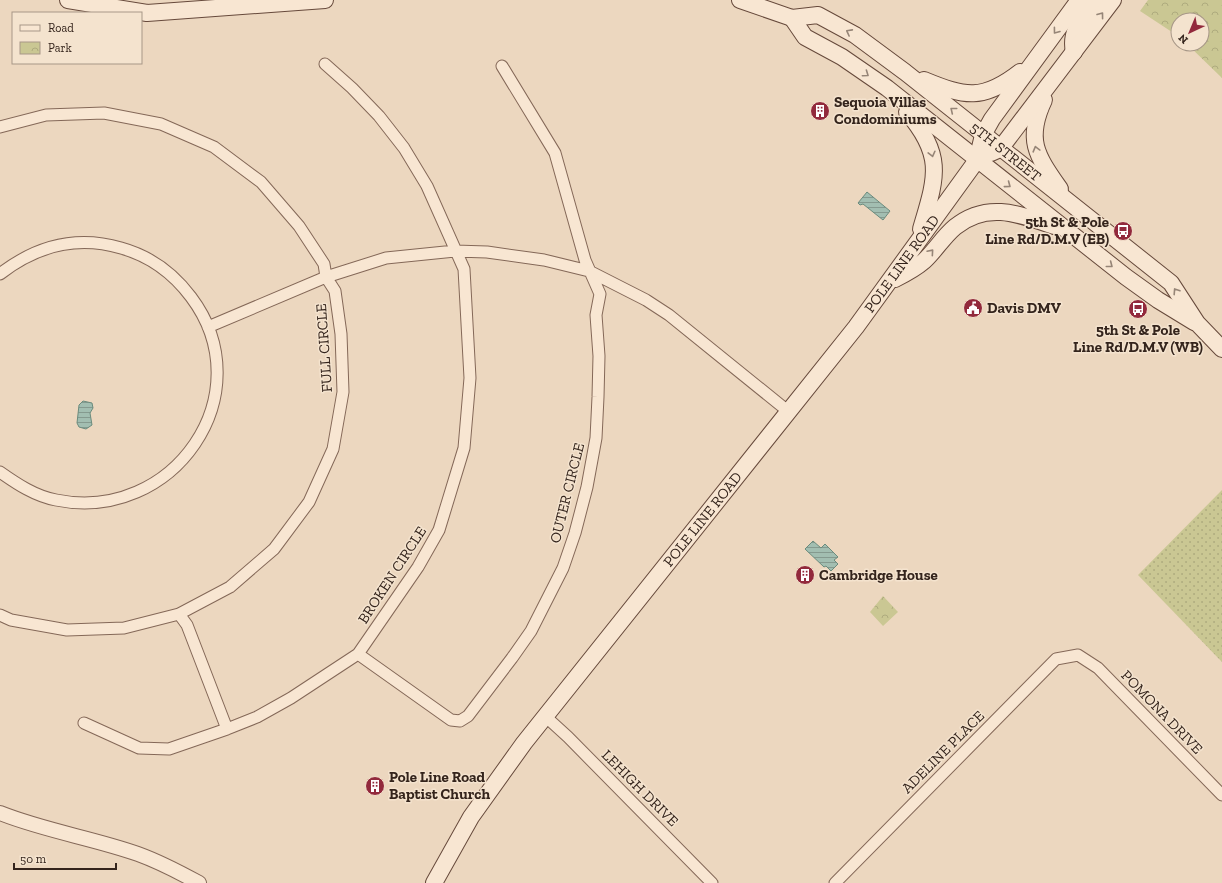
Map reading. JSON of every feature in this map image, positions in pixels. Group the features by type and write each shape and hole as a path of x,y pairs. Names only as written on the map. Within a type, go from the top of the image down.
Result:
{"main road":[{"path":"68,0 141,12"},
{"path":"142,12 326,0"},
{"name":"5TH STREET","path":"740,0 792,18 818,15 855,35 905,72 1000,149 1171,283 1197,323 1222,349"},
{"name":"POLE LINE ROAD","path":"434,883 483,798 545,716 789,412 889,284 918,240 978,160 983,135 992,119 1079,0"},
{"path":"1074,52 1073,36 1078,24 1096,0"},
{"name":"POLE LINE ROAD","path":"978,160 1000,149 1112,0"},
{"name":"5TH STREET","path":"792,18 805,37 842,57 886,88 1126,277 1158,300 1197,323"},
{"path":"905,72 949,91 980,94 998,88 1035,59"},
{"path":"1057,74 1040,110 1035,127 1035,145 1037,154 1047,171 1072,205"},
{"path":"886,88 917,123 933,152 934,182 918,240"},
{"path":"889,284 924,261 955,228 967,219 981,213 1004,212 1026,216 1068,230"}],"street":[{"name":"BROKEN CIRCLE","path":"84,723 139,748 169,749 228,729 257,717 291,698 358,654 407,586 439,530 464,448 470,378 464,270 430,192 404,148 379,116 352,88 325,64"},
{"name":"OUTER CIRCLE","path":"358,654 450,720 460,721 468,716 531,631 563,568 575,533 587,486 596,438 599,356 596,315 600,294 589,271 554,153 502,66"},
{"name":"FULL CIRCLE","path":"0,127 46,115 104,113 161,124 214,147 261,182 299,226 324,264 326,277 335,291 341,334 343,392 332,449 309,502 274,549 230,587 179,614 124,628 67,630 11,620 0,615"},
{"path":"0,274 18,260 46,248 76,242 107,244 136,252 163,267 186,289 197,304 208,327 214,347 216,367 216,387 209,418 194,446 174,470 148,488 118,500 87,504 55,500 40,495 25,489 0,472"},
{"path":"208,327 326,277 386,258 455,251 487,252 537,259 589,271 646,300 669,315 789,412"},
{"path":"179,614 187,625 228,729"},
{"name":"POMONA DRIVE","path":"1078,655 1098,668 1222,795"},
{"name":"ADELINE PLACE","path":"835,883 1056,659 1078,655"},
{"name":"LEHIGH DRIVE","path":"545,716 568,737 712,883"},
{"path":"0,813 25,823 137,854 172,868 199,883"}],"green space":[{"path":"1148,0 1222,0 1222,78 1195,52 1210,52 1210,12 1170,12 1170,31 1140,11"},
{"path":"1222,490 1222,662 1138,575"},
{"path":"883,596 898,612 883,626 870,612"}],"shaded area":[{"path":"867,192 890,211 883,220 863,204 860,205 858,203"},
{"path":"83,401 92,403 93,408 90,413 92,425 86,429 79,427 77,423 79,405"},
{"path":"813,541 821,548 825,544 838,557 834,560 838,564 831,571 826,566 824,567 805,549"}],"place":[{"name":"Sequoia Villas Condominiums","path":"820,111"},
{"name":"5th St & Pole Line Rd/D.M.V (EB)","path":"1123,231"},
{"name":"Davis DMV","path":"973,308"},
{"name":"5th St & Pole Line Rd/D.M.V (WB)","path":"1138,309"},
{"name":"Cambridge House","path":"805,575"},
{"name":"Pole Line Road Baptist Church","path":"375,786"}]}
